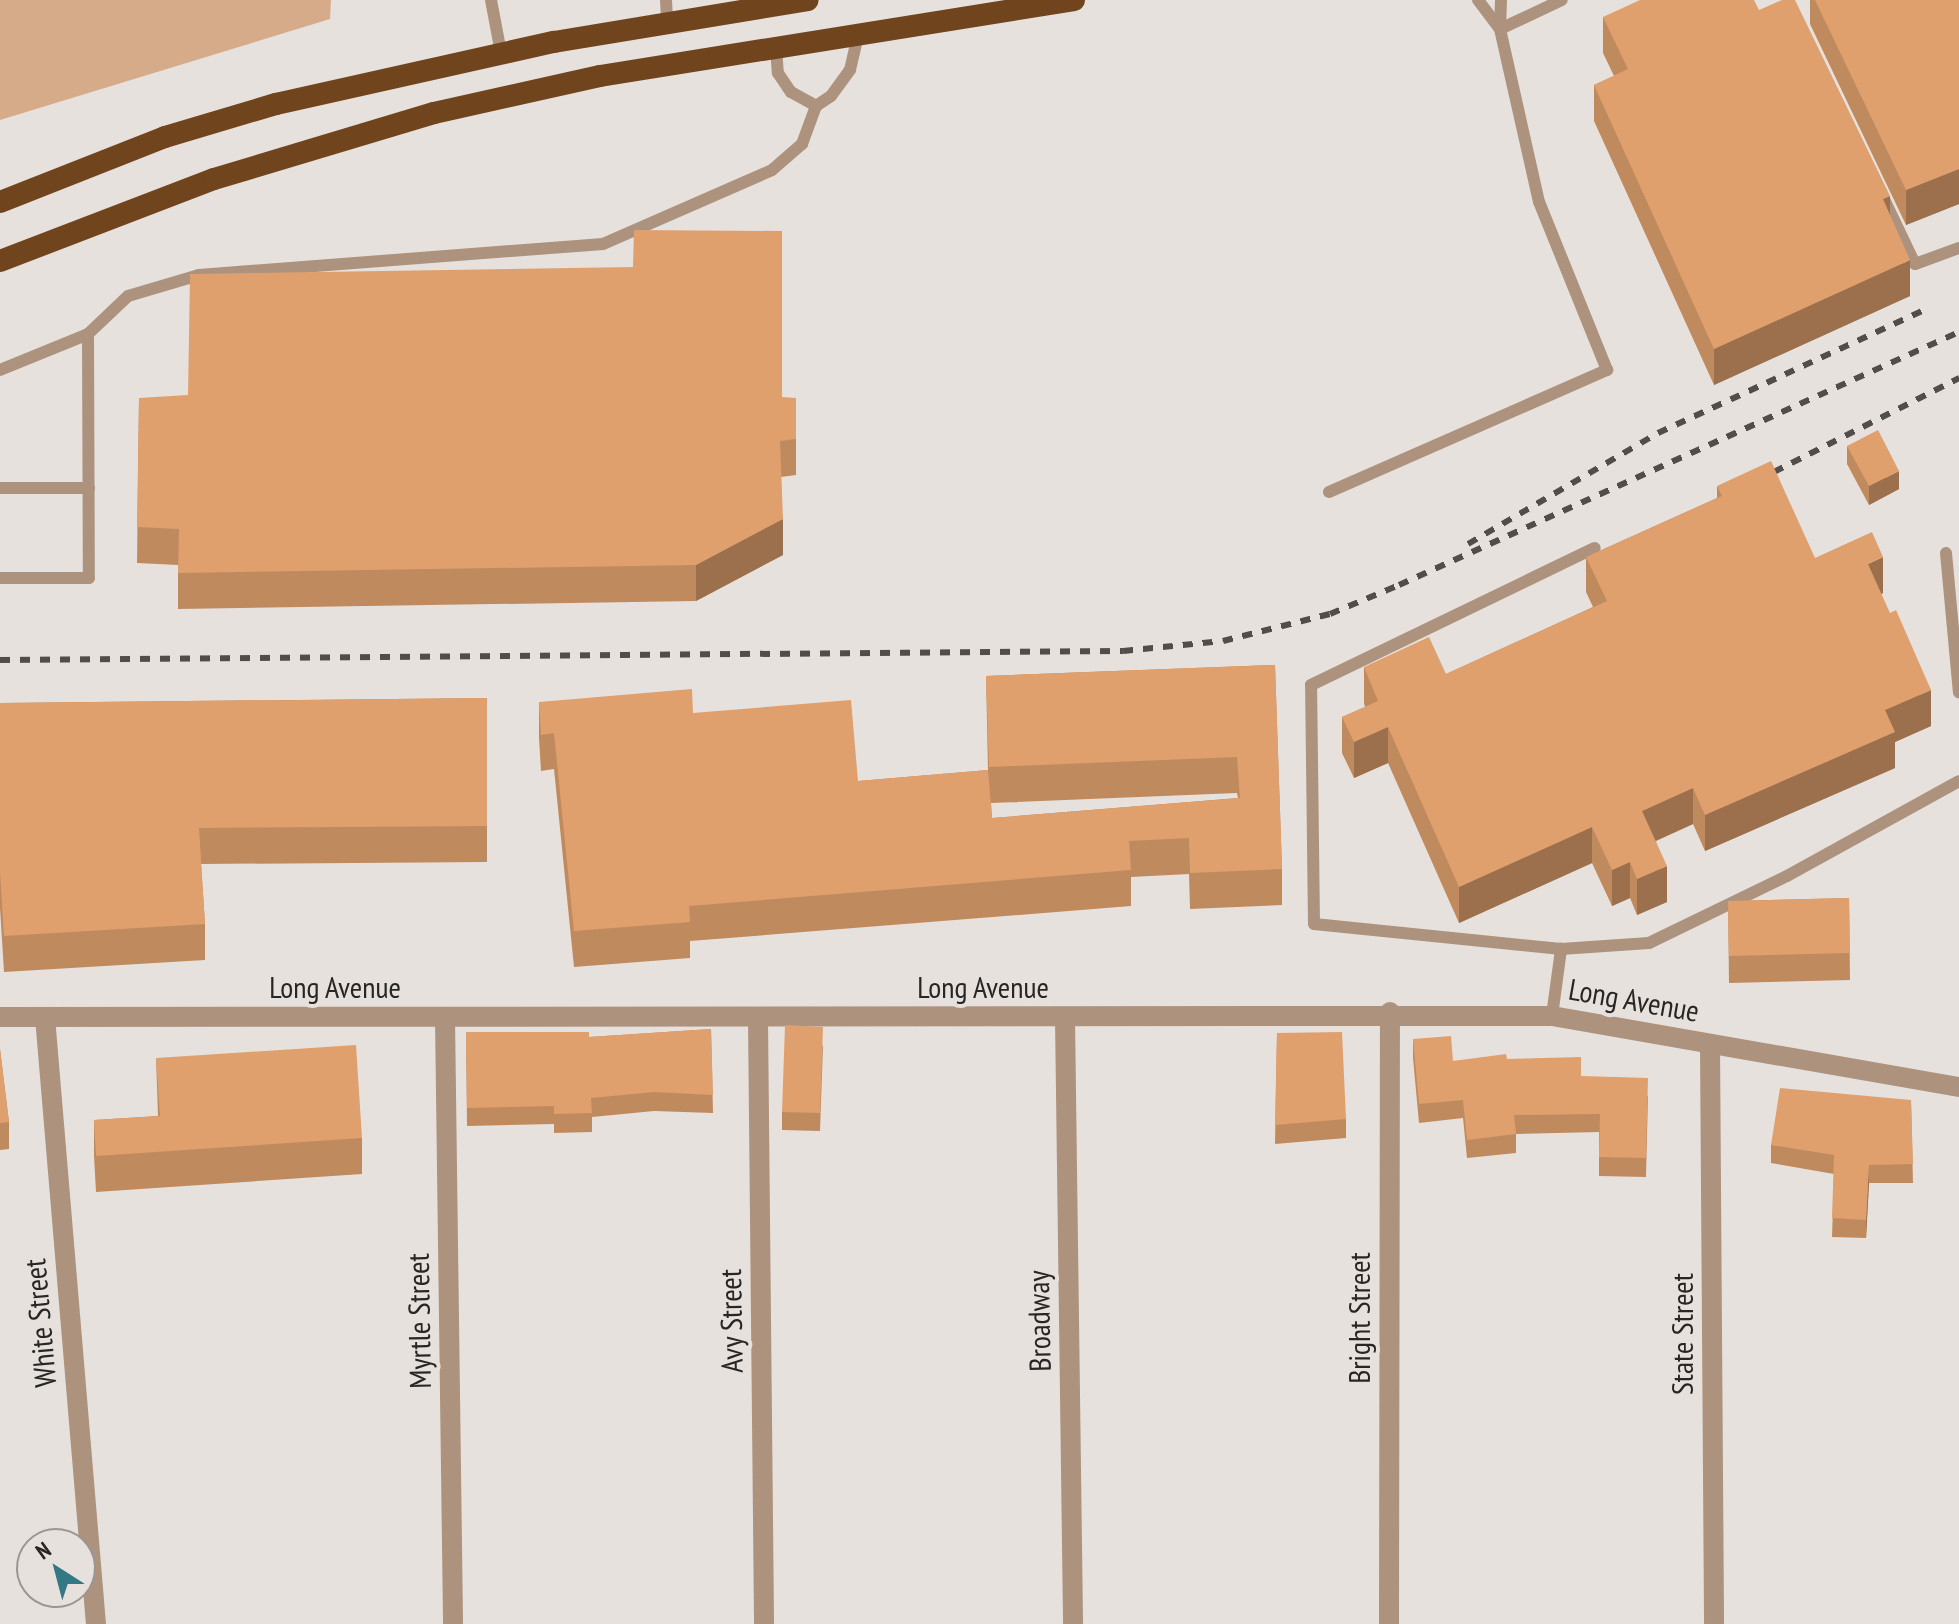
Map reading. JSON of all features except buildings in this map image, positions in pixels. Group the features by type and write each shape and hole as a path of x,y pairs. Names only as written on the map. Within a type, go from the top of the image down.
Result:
{"highway":[{"path":"0,202 218,120 667,11 808,0"},
{"path":"0,261 214,179 376,129 544,87 1074,0"}],"street":[{"name":"Long Avenue","path":"0,1017 1065,1017 1390,1012 1552,1016 1959,1087"},
{"name":"Bright Street","path":"1389,1624 1390,1012"},
{"name":"White Street","path":"45,1017 96,1624"},
{"name":"Myrtle Street","path":"445,1017 453,1624"},
{"name":"Avy Street","path":"758,1017 764,1624"},
{"name":"Broadway","path":"1065,1017 1073,1624"},
{"name":"State Street","path":"1710,1044 1714,1624"}],"lane":[{"path":"491,0 501,53"},
{"path":"1478,0 1500,29"},
{"path":"1329,492 1607,370 1548,229 1500,29 1501,0"},
{"path":"1500,29 1562,0"},
{"path":"0,370 88,334 128,296 199,275 603,244 772,170 802,144 816,106 831,96 850,70 858,34"},
{"path":"776,47 778,73 791,92 816,106"},
{"path":"1874,179 1915,264 1959,248"},
{"path":"0,578 89,578 88,334"},
{"path":"0,488 89,488"},
{"path":"1595,548 1311,685 1314,924 1561,949 1649,943 1787,876 1959,781"},
{"path":"1946,553 1959,692"},
{"path":"1552,1016 1561,949"}],"shaded area":[{"path":"0,0 331,0 330,19 0,120"}],"railway":[{"path":"1468,544 1658,433 1928,308"},
{"path":"0,660 1123,651 1223,641 1330,614 1959,332"},
{"path":"1756,481 1959,378"}]}
